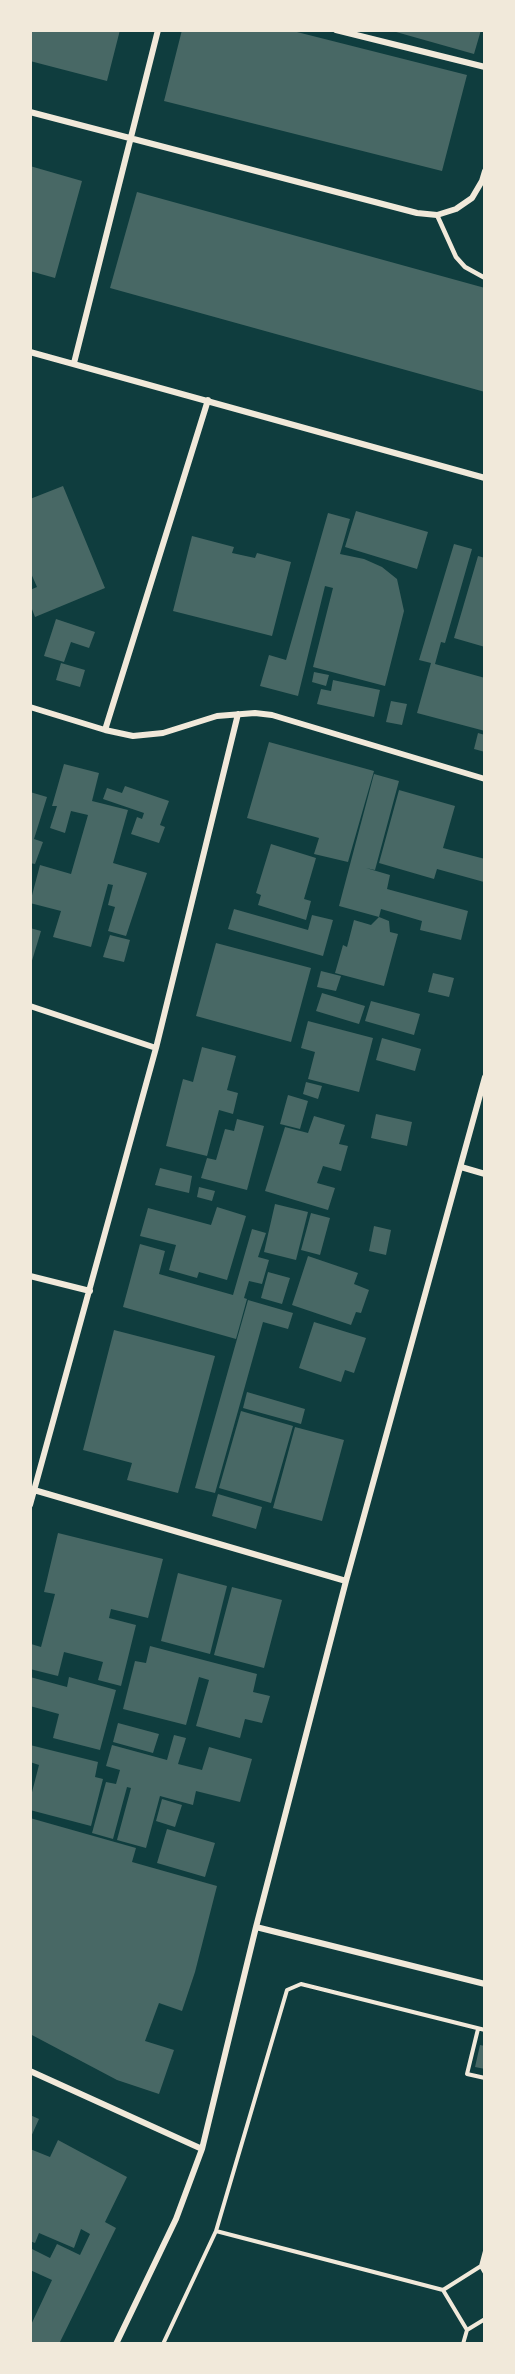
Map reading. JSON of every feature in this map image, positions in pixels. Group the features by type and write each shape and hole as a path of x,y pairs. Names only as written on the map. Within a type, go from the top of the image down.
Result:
{"street":[{"path":"74,363 158,30"},
{"path":"336,30 485,67"},
{"path":"30,112 417,213 437,215 456,210 472,198 485,171"},
{"path":"30,352 485,478"},
{"path":"105,730 208,400"},
{"path":"30,707 105,730 133,736 162,733 197,720 238,714 255,713 288,718 485,779"},
{"path":"30,1505 156,1048 238,714"},
{"path":"30,1006 156,1048"},
{"path":"116,2344 177,2219 202,2150 256,1927 346,1581 485,1077"},
{"path":"461,1167 485,1174"},
{"path":"30,1276 90,1291"},
{"path":"34,1490 346,1581"},
{"path":"256,1927 485,1984"},
{"path":"30,2071 202,2150"}],"lane":[{"path":"437,215 456,257 465,267 485,278"}],"path":[{"path":"163,2344 216,2231 287,1990 301,1984 485,2030"},
{"path":"478,2028 467,2074 485,2078"},
{"path":"216,2231 443,2290 467,2330"},
{"path":"443,2290 481,2266 485,2251"},
{"path":"481,2266 485,2273"},
{"path":"463,2344 467,2330 485,2319"}],"building":[{"path":"30,30 120,30 107,81 30,61"},
{"path":"182,30 289,30 467,75 442,171 164,101"},
{"path":"389,30 481,30 474,54"},
{"path":"30,166 82,181 55,278 30,271"},
{"path":"137,192 485,288 485,392 110,288"},
{"path":"63,486 105,588 35,617 30,604 30,590 37,587 30,571 30,499"},
{"path":"356,511 428,532 417,569 345,547"},
{"path":"328,513 350,519 340,554 364,559 382,567 397,579 404,611 385,686 313,667 333,588 325,586 298,696 260,686 269,655 286,660"},
{"path":"192,536 234,547 232,553 255,558 257,553 291,562 272,636 173,611"},
{"path":"454,544 472,549 445,643 441,642 435,664 485,678 485,731 417,713 431,663 419,660"},
{"path":"478,556 485,558 485,647 454,638"},
{"path":"56,619 95,632 89,648 71,642 64,662 44,656"},
{"path":"61,663 85,670 80,687 56,680"},
{"path":"314,672 329,675 326,686 312,682"},
{"path":"333,680 380,690 374,717 317,704 321,689 331,691"},
{"path":"391,701 407,704 402,725 386,722"},
{"path":"478,733 485,735 485,752 474,749"},
{"path":"269,742 374,771 348,862 314,854 319,838 247,818"},
{"path":"64,764 99,773 92,801 128,810 113,863 147,873 126,936 108,931 115,907 108,905 113,885 108,884 91,947 53,937 61,911 30,903 40,865 71,874 88,815 71,811 65,833 50,828 57,806 52,806"},
{"path":"374,774 399,781 375,870 366,868 390,875 387,889 468,911 461,940 420,930 422,921 381,909 379,917 339,906"},
{"path":"125,786 169,801 160,825 165,827 159,843 131,834 137,817 142,819 144,813 103,799 107,788 122,793"},
{"path":"399,790 455,806 443,848 485,859 484,882 437,869 434,879 379,863"},
{"path":"30,792 47,797 34,839 43,842 35,864 30,863"},
{"path":"271,844 316,858 304,899 311,901 306,920 258,905 261,895 256,893"},
{"path":"234,909 308,930 312,915 333,920 323,956 228,929"},
{"path":"379,917 389,921 390,932 398,934 384,986 335,973 343,945 347,947 354,920 371,925"},
{"path":"30,928 41,931 31,964 30,964"},
{"path":"110,935 130,940 124,962 103,957"},
{"path":"216,943 311,968 291,1042 196,1016"},
{"path":"321,971 341,976 336,991 317,987"},
{"path":"433,973 454,978 449,997 428,992"},
{"path":"322,993 365,1006 359,1024 316,1011"},
{"path":"371,1001 420,1014 414,1035 365,1021"},
{"path":"308,1021 373,1038 359,1092 308,1079 315,1052 301,1048"},
{"path":"382,1038 421,1049 415,1071 376,1060"},
{"path":"202,1047 236,1056 227,1090 238,1093 233,1114 219,1110 207,1156 166,1146 183,1079 193,1082"},
{"path":"306,1082 322,1086 318,1099 303,1094"},
{"path":"288,1095 308,1101 300,1129 280,1124"},
{"path":"376,1114 412,1122 407,1146 371,1138"},
{"path":"314,1116 345,1125 339,1144 348,1146 341,1171 323,1166 317,1183 335,1188 328,1210 265,1191 285,1127 308,1133"},
{"path":"237,1119 264,1126 247,1190 201,1178 207,1158 216,1160 225,1129 234,1131"},
{"path":"160,1168 192,1176 189,1193 155,1185"},
{"path":"199,1187 215,1191 212,1201 197,1197"},
{"path":"275,1204 308,1212 296,1260 264,1252"},
{"path":"217,1207 246,1216 227,1280 199,1272 197,1278 169,1270 176,1245 140,1236 148,1208 211,1225"},
{"path":"311,1213 330,1218 320,1255 301,1250"},
{"path":"374,1226 391,1230 386,1255 369,1251"},
{"path":"252,1229 266,1233 258,1257 269,1260 262,1284 249,1281 244,1298 247,1299 236,1339 123,1307 140,1244 165,1251 159,1274 233,1295"},
{"path":"308,1256 358,1273 354,1284 369,1290 361,1313 356,1312 351,1325 292,1305"},
{"path":"268,1272 290,1278 282,1304 261,1298"},
{"path":"248,1300 293,1313 288,1329 263,1322 215,1493 195,1488"},
{"path":"314,1322 366,1338 354,1373 345,1370 341,1382 299,1368"},
{"path":"114,1330 215,1356 178,1493 127,1480 132,1463 83,1450"},
{"path":"247,1392 305,1409 301,1424 243,1408"},
{"path":"241,1411 293,1426 271,1503 219,1488"},
{"path":"295,1427 344,1440 322,1521 273,1508"},
{"path":"218,1494 262,1507 256,1529 212,1516"},
{"path":"58,1533 163,1559 148,1618 111,1609 109,1618 136,1625 121,1686 98,1680 103,1662 64,1652 58,1676 30,1669 31,1644 41,1647 55,1594 44,1592"},
{"path":"178,1573 227,1586 210,1654 161,1641"},
{"path":"232,1587 282,1600 264,1668 214,1655"},
{"path":"150,1646 257,1674 253,1692 270,1696 262,1723 245,1719 240,1738 196,1726 209,1680 199,1677 186,1725 123,1709 135,1661 146,1663"},
{"path":"30,1677 67,1687 69,1677 116,1690 100,1750 53,1738 59,1714 30,1706"},
{"path":"118,1723 159,1734 153,1753 113,1742"},
{"path":"174,1735 186,1738 178,1764 202,1770 209,1747 252,1759 240,1802 196,1791 193,1805 160,1796 146,1848 117,1840 131,1788 127,1787 113,1839 92,1833 106,1782 116,1784 120,1770 106,1766 112,1745 167,1760"},
{"path":"30,1745 98,1762 95,1777 103,1779 91,1826 30,1810 30,1800 39,1765 30,1762"},
{"path":"162,1799 182,1805 175,1827 156,1821"},
{"path":"30,1818 136,1848 132,1862 217,1886 195,1972 182,2011 159,2003 145,2041 174,2050 159,2094 117,2080 30,2034"},
{"path":"167,1829 215,1843 205,1877 157,1863"},
{"path":"480,2045 485,2046 485,2069 475,2067"},
{"path":"30,2115 39,2119 30,2139"},
{"path":"58,2140 127,2177 105,2222 116,2228 59,2344 30,2344 30,2327 52,2280 30,2270 30,2248 50,2258 57,2244 80,2255 90,2234 81,2229 74,2248 39,2233 35,2243 30,2241 30,2149 50,2157"}]}
